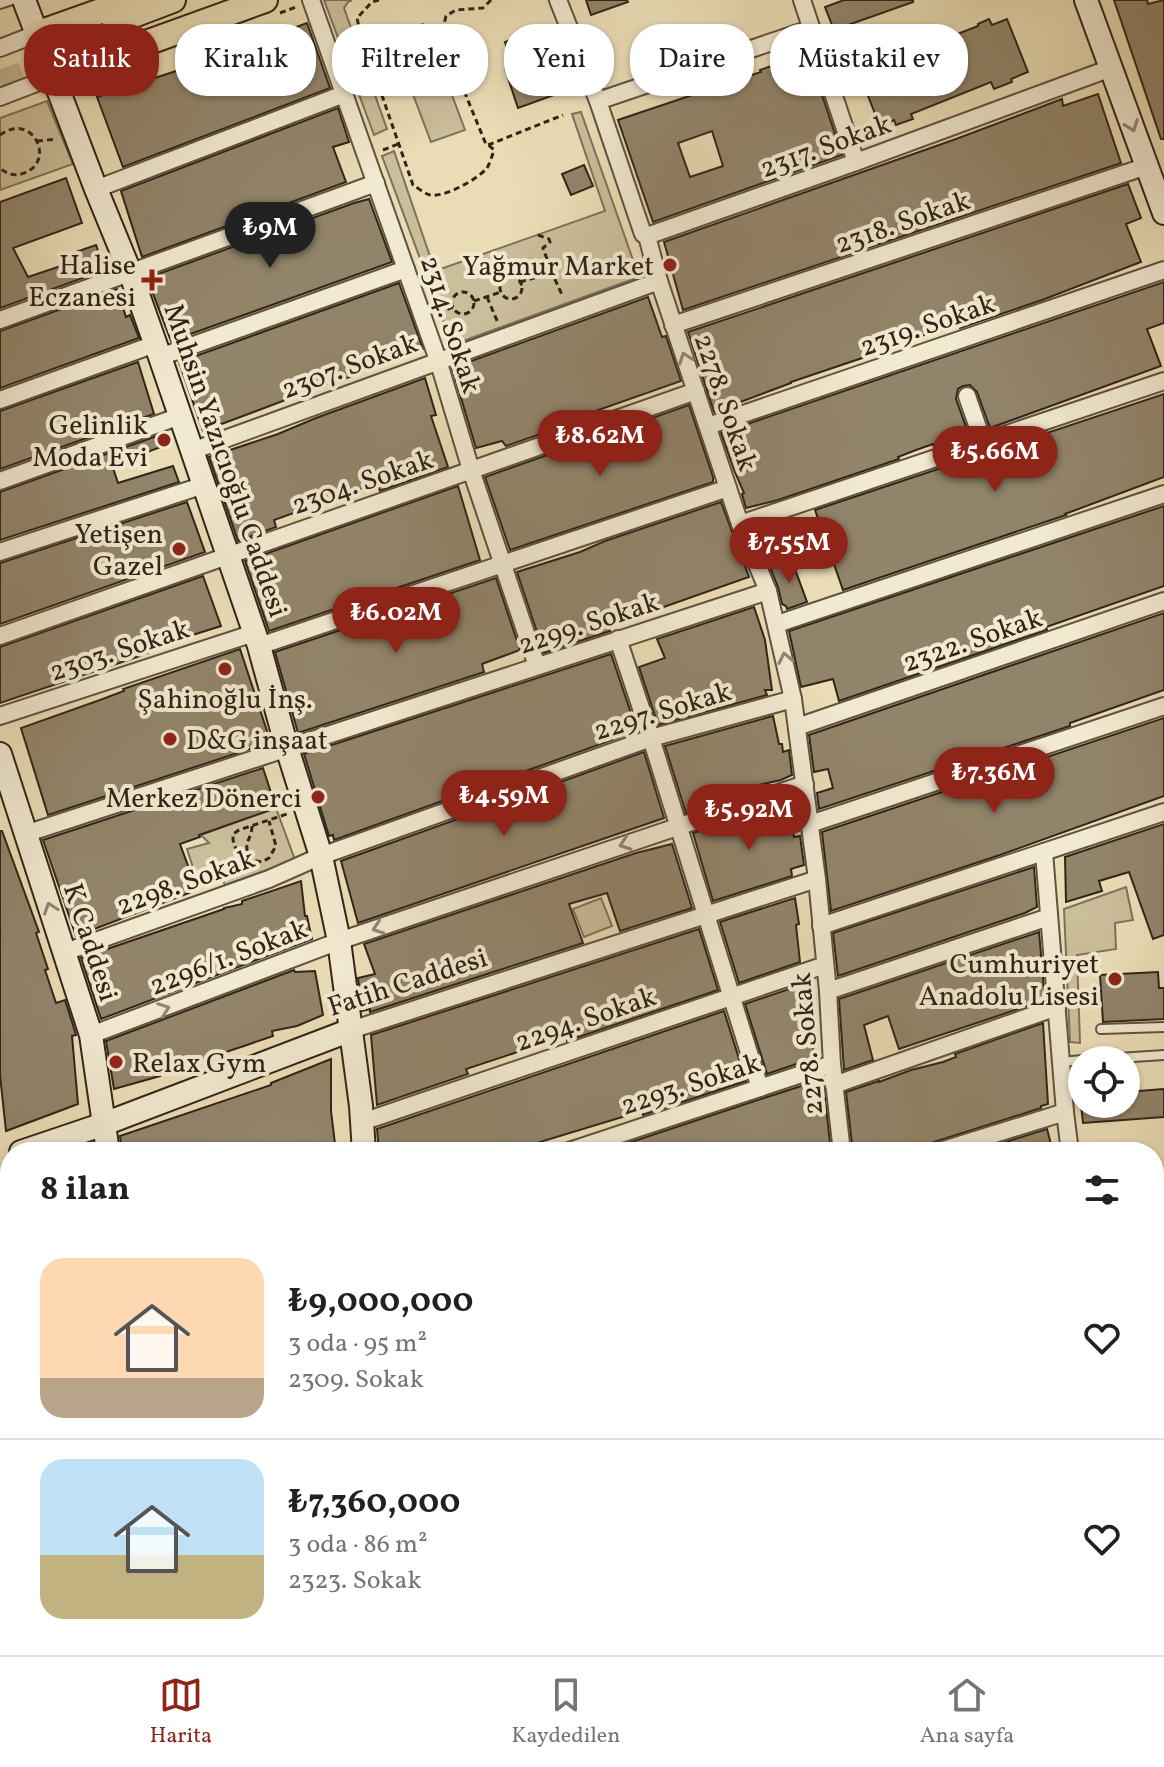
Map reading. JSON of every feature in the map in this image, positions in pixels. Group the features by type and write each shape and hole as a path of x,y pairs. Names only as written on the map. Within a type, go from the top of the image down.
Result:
{"main road":[{"name":"Muhsin Yazıcıoğlu Caddesi","path":"24,0 32,24"},
{"path":"108,24 132,0"},
{"path":"124,24 173,0"},
{"path":"142,24 220,0"},
{"path":"159,24 265,0"},
{"path":"1086,0 1164,213"},
{"name":"Muhsin Yazıcıoğlu Caddesi","path":"59,96 158,351 256,639 321,856 339,941 363,1142"},
{"name":"K Caddesi","path":"0,754 91,1035 107,1142"},
{"name":"Fatih Caddesi","path":"51,1142 351,1030"}],"street":[{"name":"2314. Sokak","path":"311,0 332,60"},
{"name":"2278. Sokak","path":"558,0 598,101 643,234 647,236 673,325 777,624 793,699 817,879 841,1142"},
{"path":"802,0 809,24"},
{"path":"0,48 24,39"},
{"path":"598,101 770,43"},
{"name":"2317. Sokak","path":"647,236 1111,68"},
{"path":"0,97 24,88"},
{"path":"96,189 339,96"},
{"name":"2314. Sokak","path":"345,96 438,360 471,470 537,666"},
{"path":"833,96 856,162"},
{"name":"2318. Sokak","path":"673,325 1147,166"},
{"path":"0,320 376,183"},
{"path":"0,400 406,269"},
{"name":"2319. Sokak","path":"708,426 1164,270"},
{"name":"2307. Sokak","path":"192,451 659,281"},
{"path":"740,524 1164,381"},
{"name":"2304. Sokak","path":"0,636 696,391"},
{"path":"967,396 983,442"},
{"path":"0,481 180,416"},
{"path":"0,552 204,485"},
{"name":"2303. Sokak","path":"0,716 503,564 728,488"},
{"path":"777,624 1164,494"},
{"name":"2299. Sokak","path":"25,834 768,591"},
{"name":"2322. Sokak","path":"797,727 1164,601"},
{"path":"618,639 760,1088"},
{"name":"2297. Sokak","path":"321,856 651,738 793,699"},
{"path":"810,824 1164,706"},
{"name":"2296/1. Sokak","path":"91,1035 339,941 805,784"},
{"path":"821,926 1164,812"},
{"path":"1044,852 1069,1142"},
{"name":"2298. Sokak","path":"65,952 248,887 321,856"},
{"name":"Fatih Caddesi","path":"351,1030 817,879"},
{"path":"828,991 1049,917"},
{"name":"2294. Sokak","path":"362,1122 825,965"},
{"path":"834,1085 1057,1007"},
{"name":"2293. Sokak","path":"596,1142 832,1064"},
{"path":"969,1142 1065,1112"}],"lane":[{"path":"0,4 12,0"},
{"path":"1101,1029 1164,1027"},
{"path":"1140,1057 1164,1055"},
{"path":"1061,1062 1068,1061"}],"path":[{"path":"379,0 372,1 357,18 360,32 413,185 431,195 448,192 476,178 488,166 494,150 488,145 442,32 446,16 456,10 483,8 491,0"},
{"path":"488,145 563,115"},
{"path":"0,135 10,129 26,130 32,134 39,148 37,163 26,173 11,174 0,168"},
{"path":"538,235 549,239 550,242 543,248 569,313"},
{"path":"520,282 552,273"},
{"path":"507,278 520,282 522,290 515,298 505,297 501,292 500,285 507,278"},
{"path":"463,292 474,301 473,308 464,314 455,310 452,304 454,297 463,292"},
{"path":"474,301 501,292"},
{"path":"487,297 503,337"},
{"path":"248,887 233,836 235,832 306,808"},
{"path":"252,826 248,852 251,860 262,862 276,846 269,820"}],"shaded area":[{"path":"324,0 352,0 344,8 350,24 333,24"},
{"path":"360,96 375,96 387,129 374,135"},
{"path":"414,96 452,96 465,130 431,142"},
{"path":"47,101 73,164 0,190 0,118"},
{"path":"581,112 639,277 452,345 382,156 394,151 435,271 605,211 572,114"},
{"path":"276,808 295,860 225,885 221,876 198,883 187,849 209,843 201,835"},
{"path":"1126,887 1133,920 1115,923 1116,949 1077,955 1080,1043 1070,1042 1064,909"},
{"path":"601,898 612,926 584,937 573,909"}],"building":[{"path":"586,0 627,0 628,2 591,15"},
{"path":"844,0 913,0 851,24 832,24 825,7"},
{"path":"1114,0 1147,0 1148,4 1164,0 1164,139 1161,139"},
{"path":"989,19 992,25 1007,19 1028,72 994,89 991,82 968,91 968,30"},
{"path":"316,48 330,88 316,93"},
{"path":"770,66 770,96 822,96 842,155 653,222 618,120 690,96 754,96 754,74","holes":["712,131 723,166 690,177 678,143"]},
{"path":"175,71 175,96 309,96 123,167 97,97 159,96 159,77"},
{"path":"1098,94 1121,163 683,310 664,242 1062,99 1063,106"},
{"path":"514,96 551,96 518,108"},
{"path":"868,96 956,96 911,114 913,119 896,125 894,120 880,126"},
{"path":"338,108 349,142 333,147 346,182 142,257 121,191"},
{"path":"584,165 593,186 571,195 562,174"},
{"path":"66,178 82,223 13,248 28,277 70,263 67,255 96,245 105,270 0,308 0,202"},
{"path":"1128,184 1141,218 1126,224 1141,262 960,328 959,325 898,343 714,412 688,332"},
{"path":"369,199 392,262 171,341 147,278"},
{"path":"1164,282 1164,323 1147,329 1161,366 990,428 977,392 970,385 963,386 958,389 956,399 969,435 934,447 933,444 899,459 746,508 744,493 721,433"},
{"path":"399,283 423,349 350,377 290,395 291,398 203,431 179,362"},
{"path":"117,289 126,317 130,315 139,338 0,388 0,331"},
{"path":"648,297 662,337 666,336 681,381 506,446 502,441 476,448 452,368"},
{"path":"138,362 154,414 0,469 0,411"},
{"path":"425,378 436,415 431,416 448,467 380,491 377,483 274,520 276,527 238,541 209,457"},
{"path":"1164,394 1164,477 1066,515 843,590 815,510"},
{"path":"689,405 713,482 510,550 485,477"},
{"path":"165,433 169,444 112,465 118,483 173,466 179,482 0,540 0,492"},
{"path":"458,486 480,560 269,631 245,561"},
{"path":"187,502 205,552 0,624 0,563"},
{"path":"721,502 749,577 544,653 517,572"},
{"path":"1164,506 1164,586 1046,627 1047,630 839,701 833,679 801,687 789,631"},
{"path":"792,561 807,602 787,609 782,604 770,567"},
{"path":"203,576 221,626 0,703 0,647"},
{"path":"496,578 520,650 482,664 484,672 298,733 275,652"},
{"path":"754,607 765,640 772,690 765,690 767,695 658,725 639,667 665,658 657,639"},
{"path":"1164,613 1164,690 1070,723 1070,726 819,809 817,793 833,788 828,769 814,772 809,735"},
{"path":"240,649 269,737 254,742 256,747 48,815 21,728"},
{"path":"611,654 637,731 334,840 333,835 329,836 304,754"},
{"path":"773,716 779,744 782,744 783,752 789,750 792,775 728,792 730,798 686,813 665,746"},
{"path":"1164,718 1164,796 831,911 822,832"},
{"path":"644,752 664,818 358,923 341,861"},
{"path":"263,768 276,808 180,844 197,890 76,936 43,840"},
{"path":"786,802 794,837 800,836 804,865 791,869 792,876 713,901 693,833"},
{"path":"1164,824 1164,935 1153,939 1129,872 1099,881 1102,891 1066,902 1065,857"},
{"path":"0,831 39,932 36,933 56,1003 65,1000 76,1035 72,1036 78,1104 6,1131 0,1075"},
{"path":"672,844 692,908 620,931 607,893 569,904 583,943 370,1012 370,1009 362,1011 358,978 375,974 364,944 636,853"},
{"path":"1034,867 1037,907 838,976 833,933"},
{"path":"301,881 305,916 312,939 101,1019 81,958"},
{"path":"795,898 800,962 739,983 720,922"},
{"path":"699,929 718,990 567,1041 566,1036 466,1069 468,1074 377,1105 371,1035"},
{"path":"1039,932 1045,1000 899,1049 888,1016 864,1025 873,1060 844,1070 839,999"},
{"path":"294,970 315,971 323,1015 297,1026 272,1031 273,1036 114,1089 106,1041"},
{"path":"1158,972 1159,988 1164,988 1164,1019 1103,1022 1100,975"},
{"path":"807,983 814,1058 767,1074 745,1004"},
{"path":"724,1011 746,1081 643,1115 642,1111 540,1142 378,1142 377,1129"},
{"path":"1043,1023 1048,1104 934,1142 852,1142 846,1092 943,1062 956,1057 955,1054"},
{"path":"331,1059 335,1142 121,1142 120,1136"},
{"path":"823,1079 830,1142 631,1142"},
{"path":"1164,1089 1164,1117 1083,1123 1082,1118 1140,1118 1140,1091"},
{"path":"1047,1129 1050,1142 1006,1142"}],"tunnel":[{"path":"0,82 24,73"}],"place":[{"name":"Yağmur Market","path":"670,265"},
{"name":"Halise Eczanesi","path":"152,280"},
{"name":"Gelinlik Moda Evi","path":"164,440"},
{"name":"Yetişen Gazel","path":"179,549"},
{"name":"Şahinoğlu İnş.","path":"225,669"},
{"name":"D&G inşaat","path":"170,739"},
{"name":"Merkez Dönerci","path":"318,797"},
{"name":"Cumhuriyet Anadolu Lisesi","path":"1115,979"},
{"name":"Relax Gym","path":"116,1062"}]}
